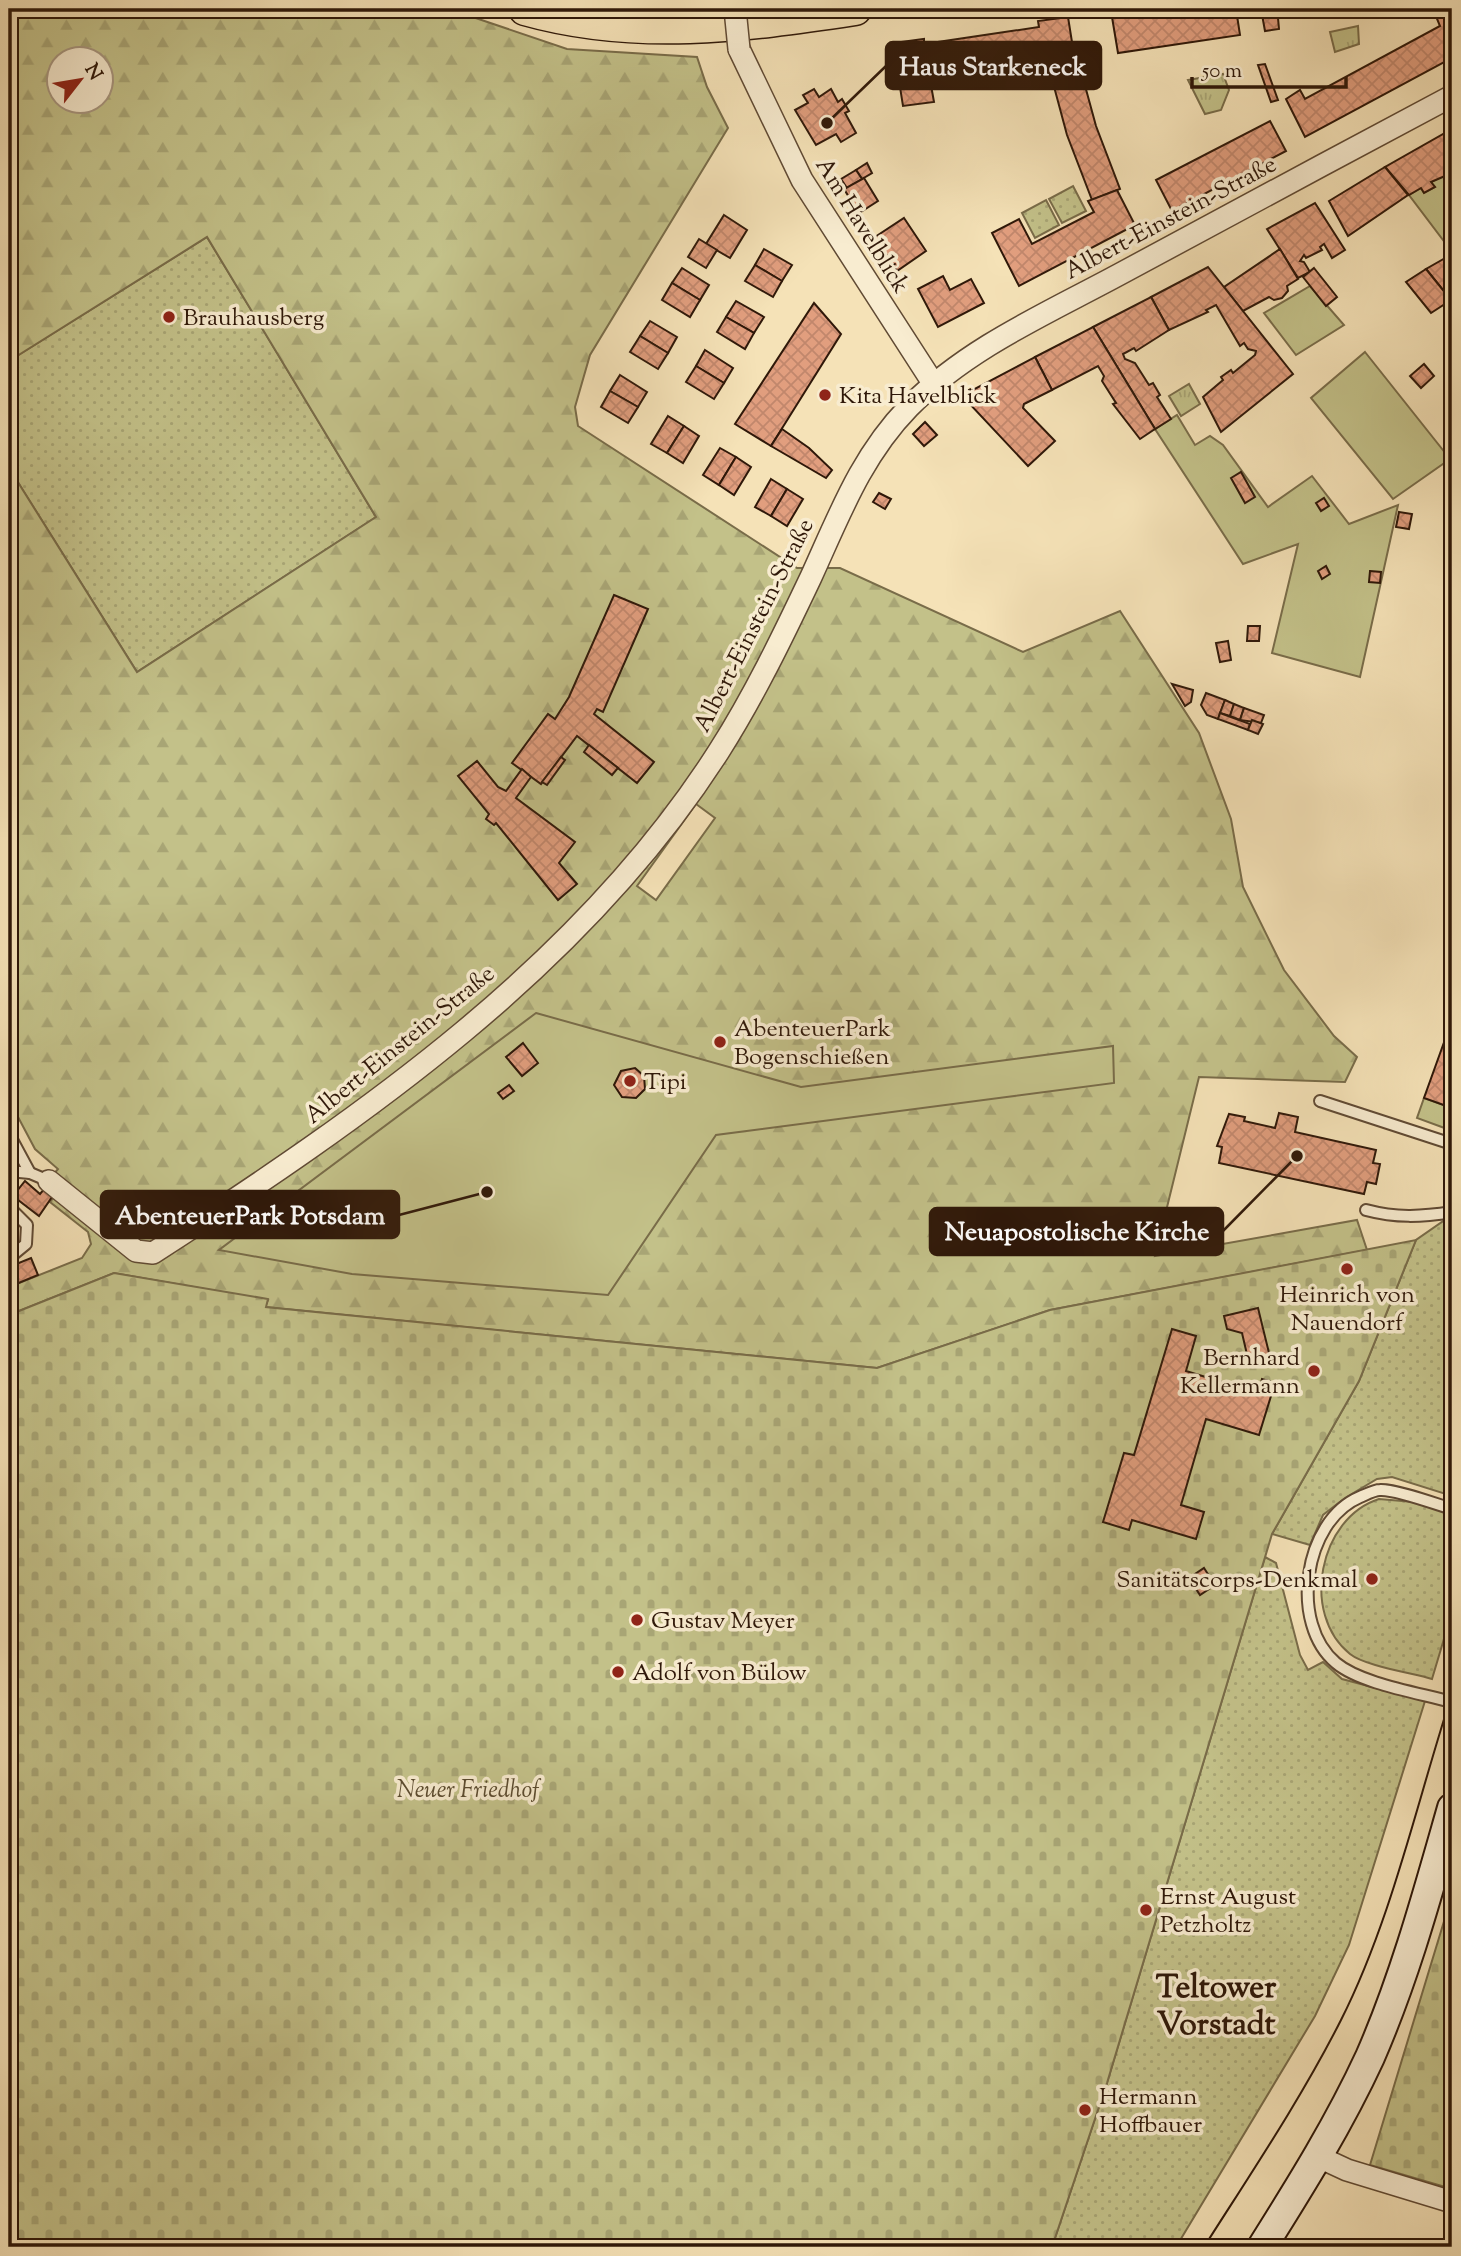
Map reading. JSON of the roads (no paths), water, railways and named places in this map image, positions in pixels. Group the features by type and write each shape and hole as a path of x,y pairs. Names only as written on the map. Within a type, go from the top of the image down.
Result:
{"main road":[{"path":"525,9 561,19 607,26 666,29 764,23 855,9"},
{"path":"1262,2247 1319,2157 1370,2056 1389,2008 1452,1808"}],"street":[{"name":"Am Havelblick","path":"735,9 739,49 802,180 933,383"},
{"name":"Albert-Einstein-Straße","path":"39,1177 136,1251 153,1254 259,1185 439,1051 583,923 614,890 690,794 752,694 857,476 891,426 933,383 976,352 1008,334 1452,96"},
{"path":"1319,2157 1347,2170 1452,2202"}],"lane":[{"path":"1320,1101 1452,1144"},
{"path":"9,1134 39,1177"},
{"path":"9,1171 39,1177"},
{"path":"9,1207 27,1225 26,1244 9,1258"},
{"path":"1366,1210 1389,1216 1415,1218 1452,1212"},
{"path":"1452,1509 1379,1489 1352,1501 1331,1518 1322,1533 1313,1555 1309,1585 1315,1631 1324,1650 1336,1663 1351,1673 1452,1702"}],"tram line":[{"path":"1204,2247 1309,2078 1359,1981 1389,1901 1452,1694"}],"place":[{"name":"Haus Starkeneck","path":"827,123"},
{"name":"Brauhausberg","path":"169,317"},
{"name":"Kita Havelblick","path":"825,395"},
{"name":"AbenteuerPark Bogenschießen","path":"720,1042"},
{"name":"Tipi","path":"630,1081"},
{"name":"Neuapostolische Kirche","path":"1297,1156"},
{"name":"AbenteuerPark Potsdam","path":"487,1192"},
{"name":"Heinrich von Nauendorf","path":"1347,1269"},
{"name":"Bernhard Kellermann","path":"1314,1371"},
{"name":"Sanitätscorps-Denkmal","path":"1372,1579"},
{"name":"Gustav Meyer","path":"637,1620"},
{"name":"Adolf von Bülow","path":"618,1672"},
{"name":"Ernst August Petzholtz","path":"1146,1910"},
{"name":"Hermann Hoffbauer","path":"1085,2110"}],"district":[{"name":"Teltower Vorstadt","path":"1216,2004"}],"park label":[{"name":"Neuer Friedhof","path":"468,1789"}]}
